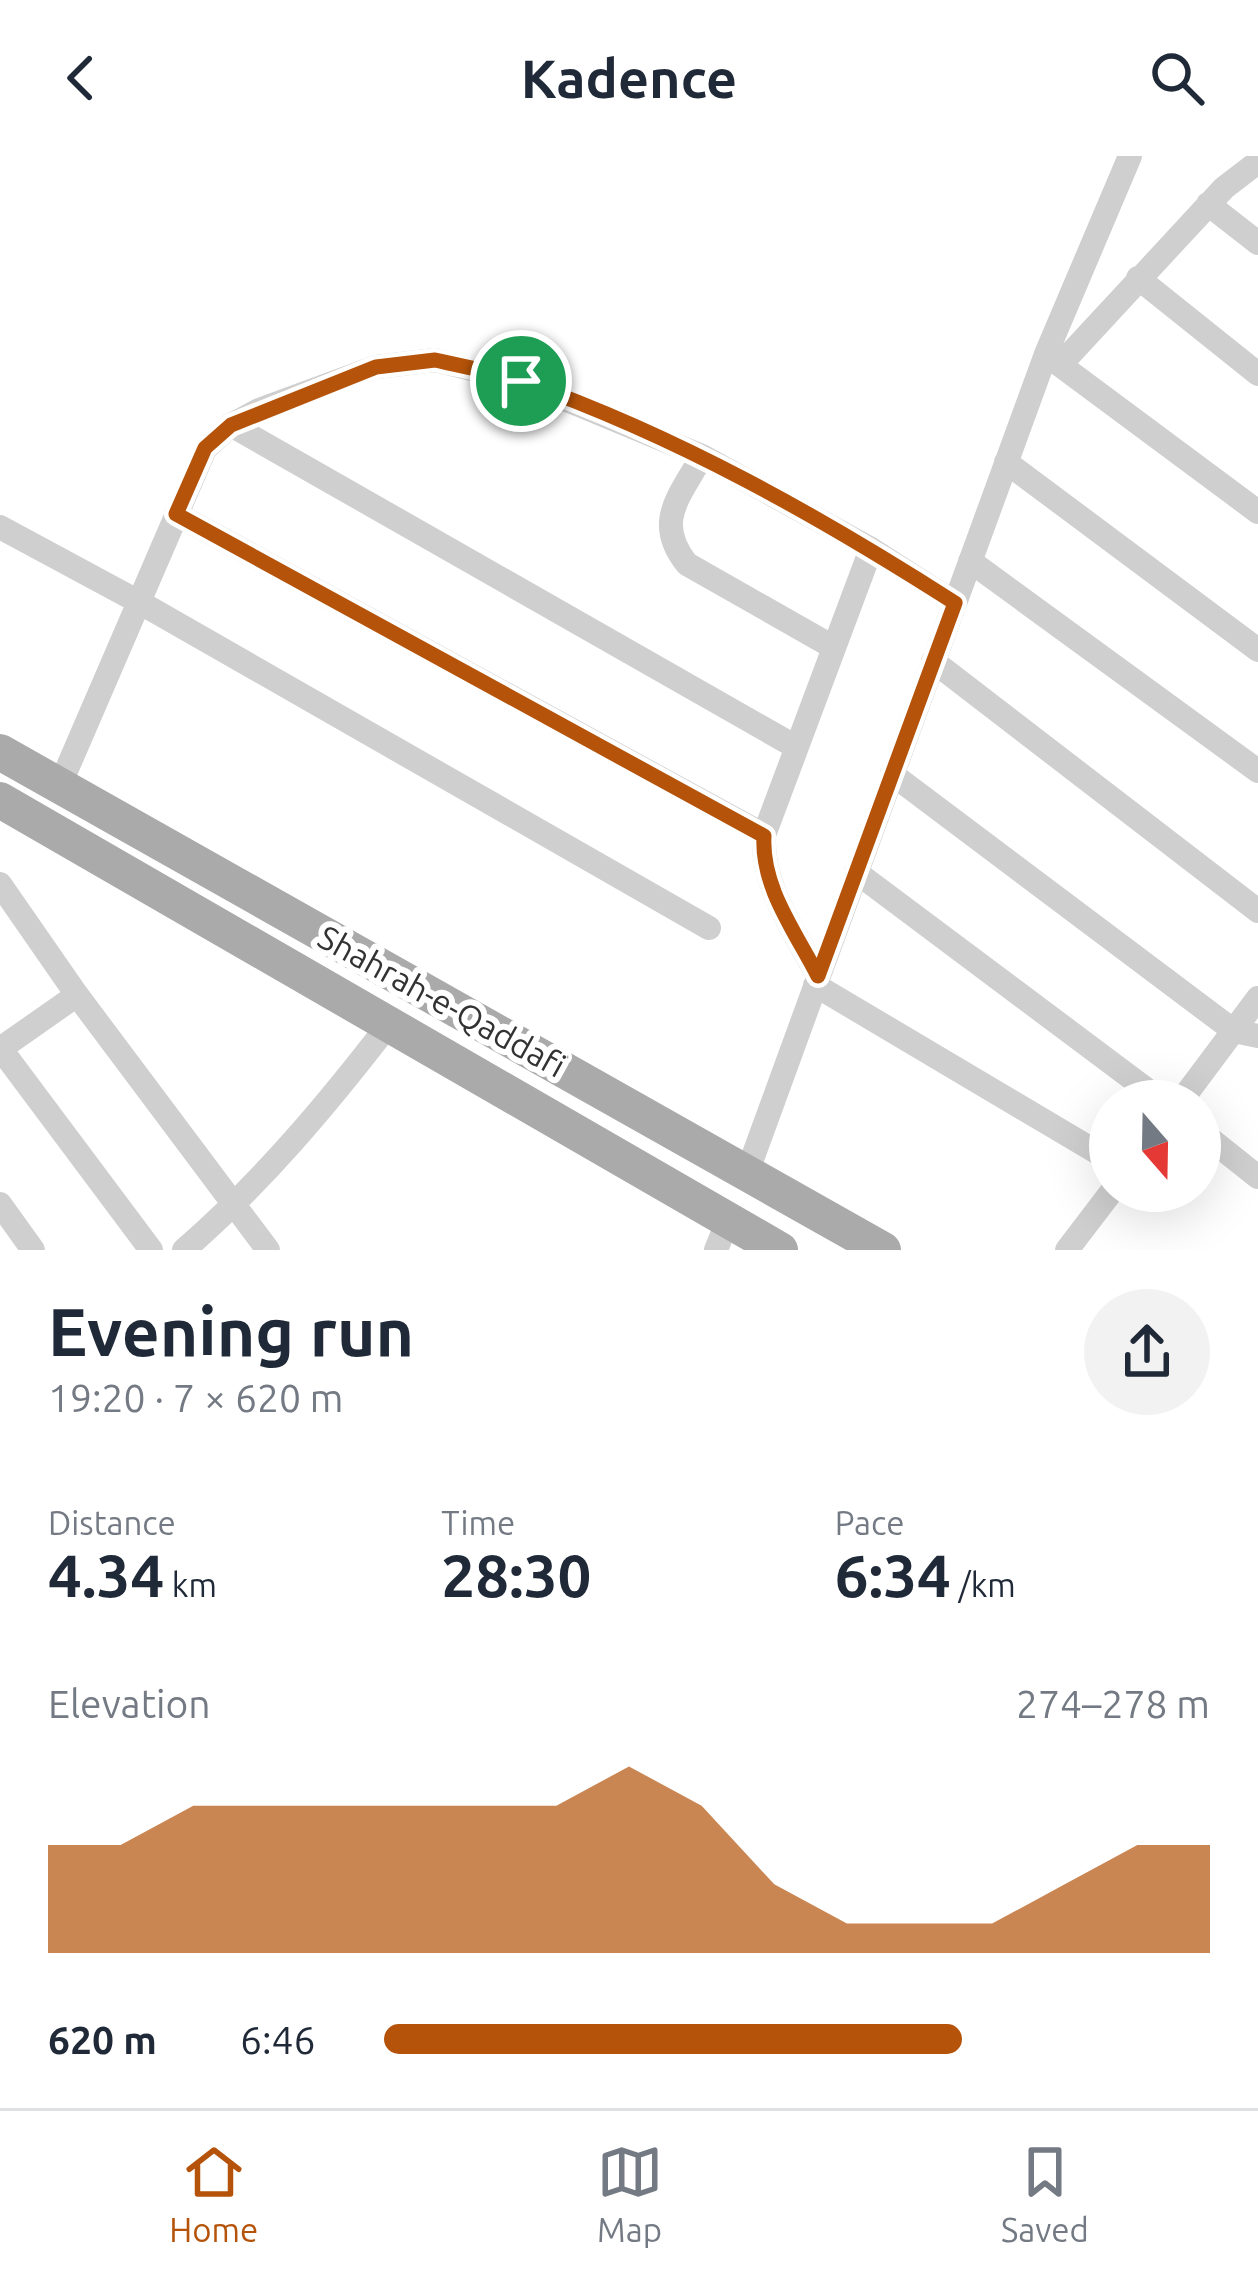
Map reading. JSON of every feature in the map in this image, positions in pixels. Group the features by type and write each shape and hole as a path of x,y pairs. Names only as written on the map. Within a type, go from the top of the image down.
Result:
{"main road":[{"name":"Shahrah-e-Qaddafi","path":"0,752 883,1250"},
{"name":"Shahrah-e-Qaddafi","path":"1,803 389,1024 722,1235 780,1250"}],"street":[{"path":"747,1173 1006,462 1053,359 1130,156"},
{"path":"1053,359 1208,204 1258,162"},
{"path":"1208,204 1258,243"},
{"path":"1138,278 1258,374"},
{"path":"1053,359 1258,512"},
{"path":"60,785 205,448 231,425 376,367 435,360 521,381 702,456 871,549 955,603"},
{"path":"231,425 796,747"},
{"path":"702,456 671,514 668,526 677,552 687,564 833,647"},
{"path":"1006,462 1258,650"},
{"path":"176,514 764,836"},
{"path":"0,527 709,928"},
{"path":"871,549 764,836 768,880 817,981 1089,1147"},
{"path":"970,561 1258,772"},
{"path":"933,661 1258,911"},
{"path":"892,774 1246,1034"},
{"path":"856,872 1134,1080"},
{"path":"0,884 76,995 268,1250"},
{"path":"76,995 0,1049 151,1250"},
{"path":"1201,1080 1246,1034 1258,998"},
{"path":"184,1250 237,1203 323,1110 389,1024"},
{"path":"1221,1148 1258,1177"},
{"path":"0,1204 33,1250"},
{"path":"1067,1250 1096,1212"}],"route":[{"path":"435,360 521,381 702,456 871,549 955,603 818,976 768,880 764,836 176,514 205,448 231,425 260,410 376,367 435,360"}]}
